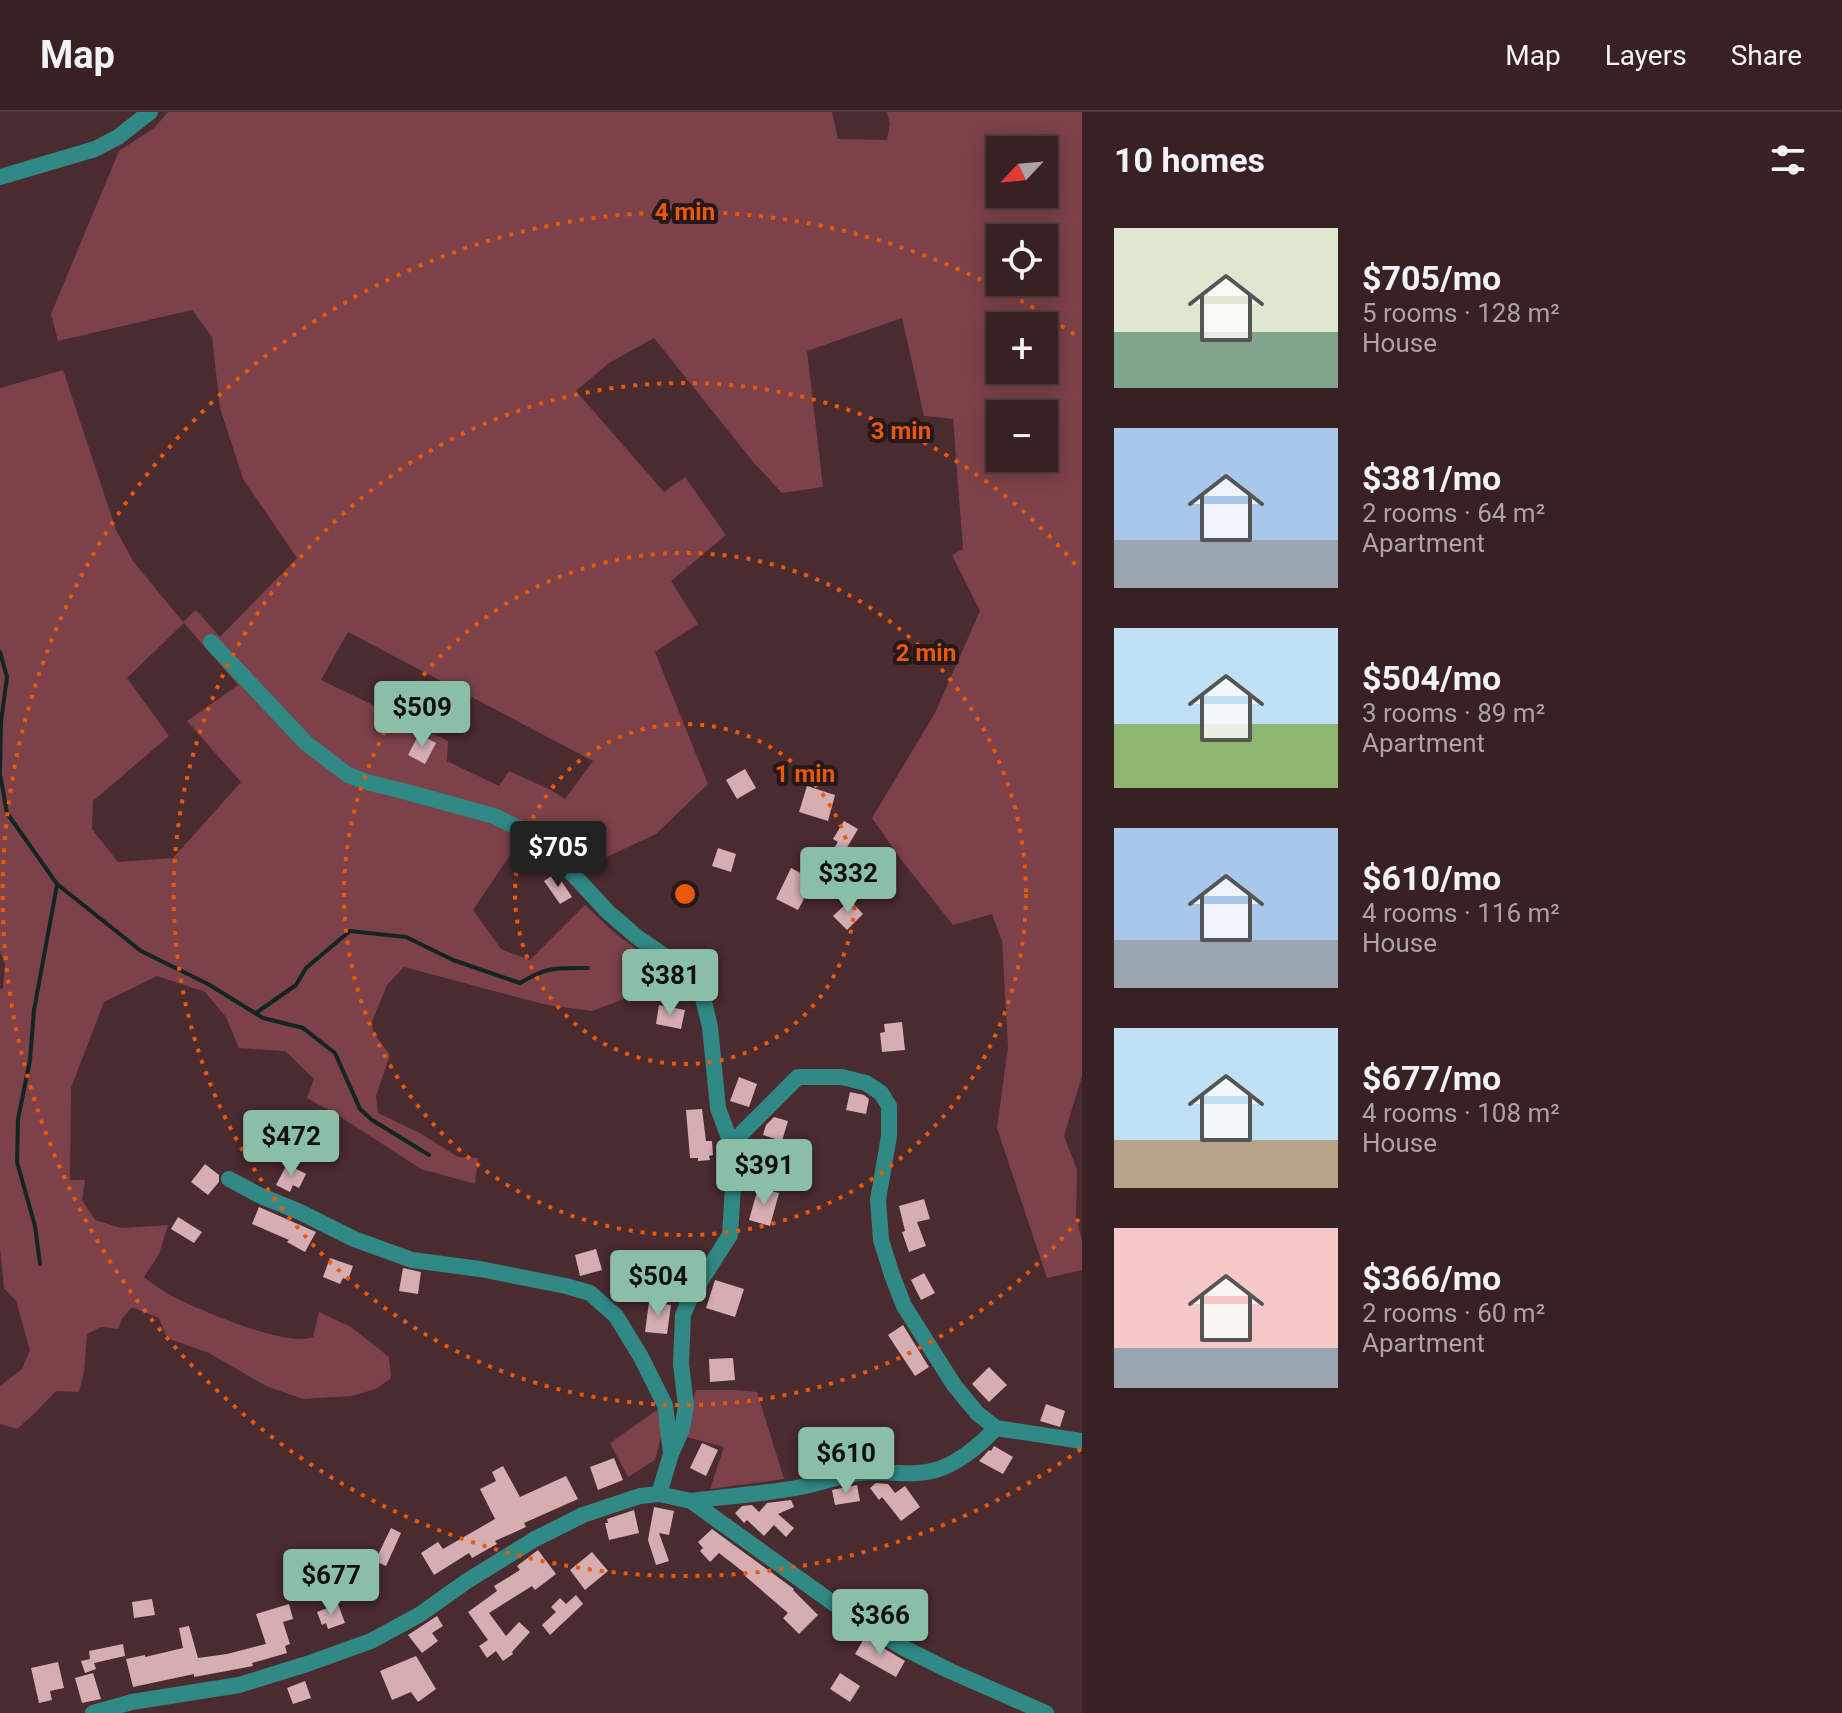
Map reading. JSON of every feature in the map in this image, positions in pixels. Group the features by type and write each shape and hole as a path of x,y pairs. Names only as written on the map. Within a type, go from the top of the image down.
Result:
{"street":[{"path":"0,177 95,149 118,137 150,112"},
{"path":"211,642 306,743 348,775 494,816 527,832 567,868 608,912 676,964 703,998 710,1027 718,1108 732,1146 730,1235 691,1296 683,1315 681,1364 686,1406 682,1429 659,1494"},
{"path":"732,1146 798,1077 842,1077 866,1083 881,1093 889,1106 889,1136 878,1200 881,1240 904,1306 954,1385 977,1413 996,1428 1082,1441"},
{"path":"229,1179 354,1239 412,1260 480,1269 590,1293 616,1316 641,1357 665,1405 671,1454"},
{"path":"93,1713 132,1702 239,1685 371,1641 419,1615 535,1539 601,1507 640,1496 659,1494 691,1501 799,1487 862,1473 933,1471 966,1455 996,1428"},
{"path":"691,1501 833,1603 902,1647 1046,1713"}],"shaded area":[{"path":"168,112 832,112 838,139 887,140 890,124 887,112 1082,112 1082,1076 1064,1136 1077,1170 1076,1217 1082,1240 1082,1270 1047,1278 997,1128 1008,1047 1002,941 992,914 953,925 872,818 935,713 980,611 952,555 963,549 953,419 924,416 902,318 807,351 823,487 782,493 754,463 654,338 609,363 576,391 664,492 685,477 726,535 671,581 698,624 655,652 708,784 656,834 581,869 542,831 521,839 473,910 501,949 530,960 585,905 618,936 647,956 624,999 592,1011 547,1005 404,967 387,985 372,1022 373,1032 390,1055 376,1096 378,1113 420,1133 458,1157 478,1158 475,1184 421,1169 307,1098 314,1079 285,1051 239,1048 226,1017 205,992 157,976 104,1002 71,1088 70,1180 85,1180 82,1200 95,1220 121,1228 168,1225 159,1254 144,1277 170,1295 242,1325 300,1339 313,1337 319,1312 351,1327 389,1357 391,1378 376,1389 352,1396 303,1399 266,1386 209,1353 167,1338 159,1318 132,1307 121,1320 119,1329 101,1327 87,1334 79,1392 56,1391 17,1429 0,1424 0,1386 22,1369 30,1350 16,1301 4,1288 0,1248 0,989 3,988 5,964 0,952 0,388 63,370 116,530 133,561 183,622 196,610 220,637 297,558 243,479 220,408 212,337 192,310 58,341 51,314 119,151 154,128","holes":["184,623 238,685 187,721 241,782 173,858 118,862 92,829 93,801 169,736 127,678","348,632 593,761 565,799 509,771 499,786 447,761 448,741 321,680"]},
{"path":"696,1390 757,1392 784,1479 710,1489 724,1447 683,1436"},
{"path":"657,1410 662,1433 655,1460 628,1477 610,1443"}],"building":[{"path":"419,734 436,743 425,764 408,755"},
{"path":"745,769 756,788 737,799 726,780"},
{"path":"807,786 835,795 828,821 799,812"},
{"path":"844,821 858,829 842,856 832,851 838,842 833,839"},
{"path":"718,848 736,854 731,872 712,866"},
{"path":"791,868 814,880 798,910 776,899"},
{"path":"556,873 572,897 560,904 544,881"},
{"path":"850,900 863,914 847,930 833,916"},
{"path":"659,1005 685,1010 681,1029 656,1024"},
{"path":"902,1022 905,1050 882,1052 880,1033 885,1032 884,1024"},
{"path":"739,1077 757,1084 749,1107 730,1101"},
{"path":"850,1092 869,1099 866,1114 846,1110"},
{"path":"702,1109 706,1141 712,1141 713,1155 709,1156 710,1160 698,1161 698,1158 690,1158 686,1110"},
{"path":"774,1117 788,1121 782,1141 763,1135 766,1125"},
{"path":"205,1164 219,1175 219,1182 208,1195 191,1182"},
{"path":"287,1164 306,1174 299,1188 293,1185 290,1192 276,1185"},
{"path":"758,1188 779,1193 770,1226 749,1220"},
{"path":"924,1199 930,1219 917,1222 926,1246 909,1252 902,1232 905,1231 899,1206"},
{"path":"259,1207 316,1232 305,1252 287,1242 289,1240 252,1224"},
{"path":"178,1217 202,1232 194,1243 171,1229"},
{"path":"596,1249 602,1270 580,1276 575,1255"},
{"path":"330,1258 353,1266 348,1280 343,1278 340,1284 323,1277"},
{"path":"657,1261 678,1274 666,1293 645,1280"},
{"path":"403,1268 421,1272 418,1294 399,1291"},
{"path":"924,1273 935,1293 921,1300 911,1280"},
{"path":"715,1280 744,1289 735,1317 706,1308"},
{"path":"649,1302 671,1305 667,1334 645,1332"},
{"path":"903,1325 929,1367 915,1376 888,1335"},
{"path":"733,1358 735,1380 710,1382 709,1359"},
{"path":"989,1367 1007,1385 989,1402 972,1384"},
{"path":"1046,1404 1065,1411 1060,1427 1040,1421"},
{"path":"702,1443 718,1450 706,1476 690,1468"},
{"path":"994,1446 1013,1457 1003,1474 979,1461"},
{"path":"614,1458 623,1480 598,1490 590,1467"},
{"path":"503,1466 520,1497 566,1476 578,1499 524,1523 526,1527 495,1541 497,1544 472,1558 469,1553 434,1575 421,1553 438,1542 443,1549 495,1519 480,1489 496,1481 492,1472"},
{"path":"876,1483 888,1484 895,1493 905,1486 920,1507 901,1521 882,1497 879,1500 870,1488"},
{"path":"857,1485 860,1501 835,1505 832,1490"},
{"path":"791,1500 794,1507 778,1514 794,1528 786,1537 774,1525 764,1536 735,1513 742,1506 752,1505 759,1512 767,1503"},
{"path":"654,1507 674,1511 669,1535 659,1533 669,1561 656,1565 648,1540"},
{"path":"634,1510 639,1533 609,1540 607,1519"},
{"path":"391,1528 401,1533 386,1566 375,1561"},
{"path":"712,1529 794,1589 818,1615 799,1634 783,1618 788,1613 746,1574 719,1553 710,1562 700,1551 703,1548 698,1542"},
{"path":"538,1550 556,1574 535,1590 532,1586 489,1613 506,1636 519,1622 530,1632 513,1654 503,1661 496,1651 487,1658 479,1646 488,1640 468,1612 497,1591 494,1586 520,1570 517,1566"},
{"path":"592,1552 608,1571 585,1590 570,1570"},
{"path":"576,1595 583,1604 550,1635 542,1625 556,1612 551,1607 560,1598 566,1604"},
{"path":"152,1599 155,1615 134,1618 132,1602"},
{"path":"289,1604 293,1619 283,1622 290,1644 285,1646 287,1653 252,1663 253,1666 133,1687 126,1659 183,1648 179,1628 189,1626 198,1658 227,1654 266,1644 256,1614"},
{"path":"338,1604 345,1623 328,1629 326,1623 322,1625 317,1612"},
{"path":"437,1616 443,1626 432,1633 438,1641 422,1653 408,1635"},
{"path":"865,1637 905,1661 896,1677 855,1654"},
{"path":"123,1644 125,1656 94,1663 96,1669 85,1673 81,1661 90,1659 89,1651"},
{"path":"416,1656 436,1689 418,1702 411,1692 392,1700 380,1671"},
{"path":"58,1662 64,1688 50,1691 52,1700 39,1703 31,1668"},
{"path":"93,1673 101,1699 82,1703 75,1678"},
{"path":"840,1673 860,1686 850,1702 830,1689"},
{"path":"305,1681 311,1698 293,1704 287,1688"}],"waterway":[{"path":"0,652 7,677 1,722 0,772"},
{"path":"0,774 7,813 57,884 141,951 208,984 263,1018 303,1028 335,1053 360,1109 372,1120 429,1155"},
{"path":"40,1264 35,1226 17,1162 18,1119 57,885"},
{"path":"256,1013 296,985 306,968 350,931 406,937 453,960 520,983 552,969 588,968"}]}
